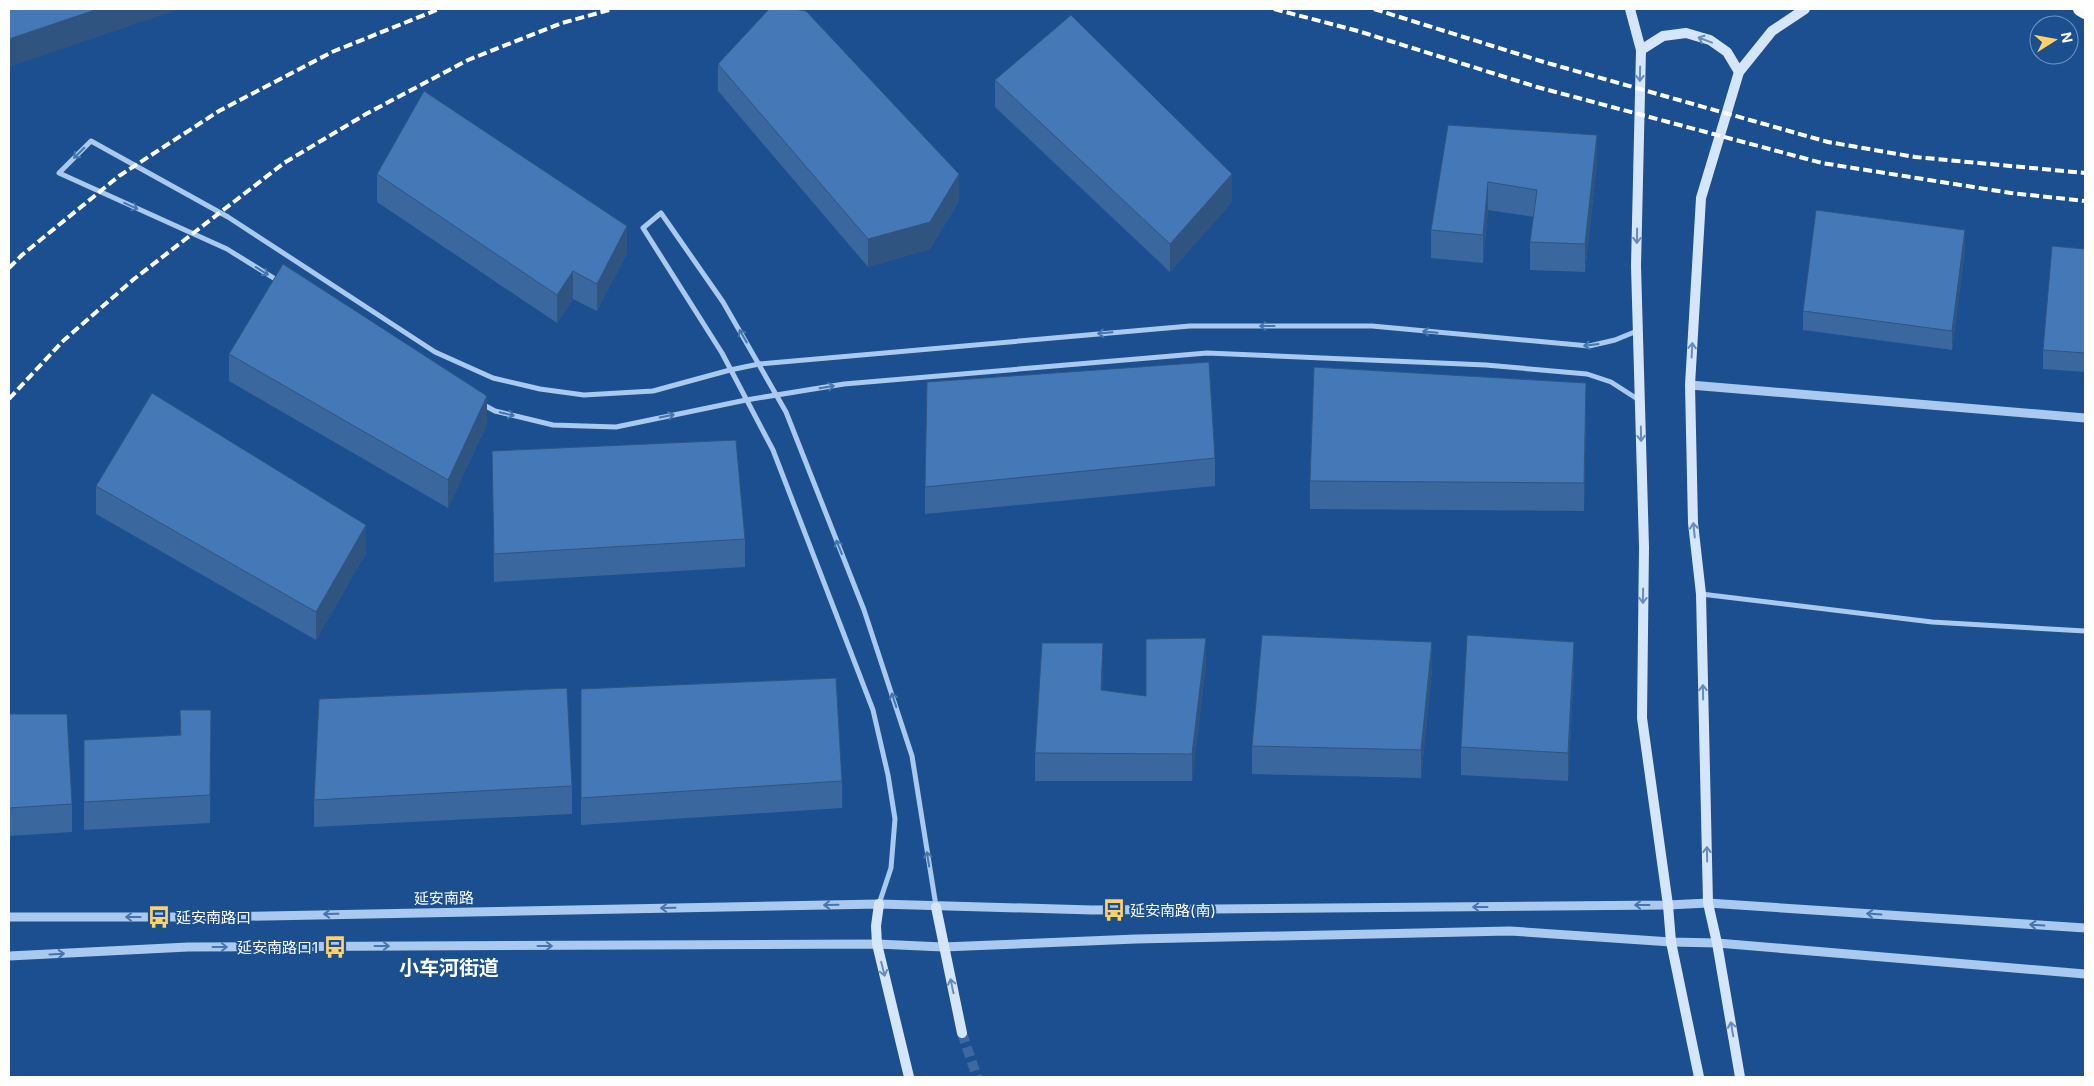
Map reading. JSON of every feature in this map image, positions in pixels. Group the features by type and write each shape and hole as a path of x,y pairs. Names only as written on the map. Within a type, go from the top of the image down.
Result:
{"highway":[{"path":"2080,9 2085,12"}],"main road":[{"path":"1630,9 1641,50 1636,266 1644,547 1642,718 1668,905 1671,942 1699,1077"},
{"path":"1740,1077 1717,943 1708,903 1701,594 1693,523 1690,385 1701,198 1739,72 1772,31 1805,9"},
{"path":"1641,50 1663,36 1686,33 1710,40 1727,52 1739,72"},
{"path":"880,904 876,926 877,944 909,1077"},
{"path":"936,907 962,1033"}],"street":[{"path":"285,285 220,246 59,172 91,140 228,217 435,352 493,378 584,395 653,391 759,364 1190,326 1372,326 1589,346 1616,340 1638,331"},
{"path":"880,904 891,868 895,819 888,775 873,710 773,450 730,370 643,228 661,213 723,302 786,412 864,610 912,756 936,907"},
{"path":"480,402 495,411 554,425 616,427 746,400 844,384 1207,353 1486,365 1587,374 1611,382 1640,401"},
{"path":"1690,385 2085,418"},
{"path":"1701,594 1932,622 2085,631"},
{"name":"延安南路","path":"9,917 209,917 880,904 1092,910 1668,905 1708,903 2085,928"},
{"path":"9,956 196,947 877,944 944,946 1136,939 1510,931 1671,942 1717,943 2085,974"}],"building":[{"path":"9,9 98,9 9,39"},
{"path":"769,9 806,11 959,174 930,222 868,239 718,64"},
{"path":"1071,15 1232,174 1170,244 995,80"},
{"path":"424,91 627,226 597,284 573,271 557,295 377,174"},
{"path":"1448,125 1597,135 1585,244 1530,242 1537,190 1488,182 1483,235 1431,230"},
{"path":"1816,210 1965,230 1952,331 1803,311"},
{"path":"2052,246 2085,249 2085,353 2043,350"},
{"path":"283,264 487,396 448,480 229,354"},
{"path":"1209,362 1215,458 925,487 927,382"},
{"path":"1314,367 1586,383 1584,483 1310,481"},
{"path":"152,393 366,525 316,612 96,486"},
{"path":"736,440 745,539 494,554 492,451"},
{"path":"1262,635 1432,642 1421,750 1252,746"},
{"path":"1467,635 1574,642 1568,753 1461,747"},
{"path":"1206,638 1192,754 1035,753 1042,643 1103,643 1101,690 1146,696 1146,639"},
{"path":"836,678 842,781 581,798 581,689"},
{"path":"567,688 572,786 314,800 319,699"},
{"path":"180,710 211,710 210,795 84,802 84,740 181,735"},
{"path":"9,714 67,714 72,804 9,808"}],"tunnel":[{"path":"962,1033 977,1077"}],"railway":[{"path":"9,268 22,255 119,176 219,111 332,52 439,9"},
{"path":"9,399 63,341 134,279 284,163 366,114 468,60 562,23 613,9"},
{"path":"1274,9 1358,31 1537,87 1822,163 2011,193 2085,201"},
{"path":"1374,9 1544,62 1828,142 1915,157 2085,173"}],"place":[{"name":"延安南路(南)","path":"1114,910"},
{"name":"延安南路口","path":"159,917"},
{"name":"延安南路口1","path":"335,947"}],"district":[{"name":"小车河街道","path":"449,968"}]}
